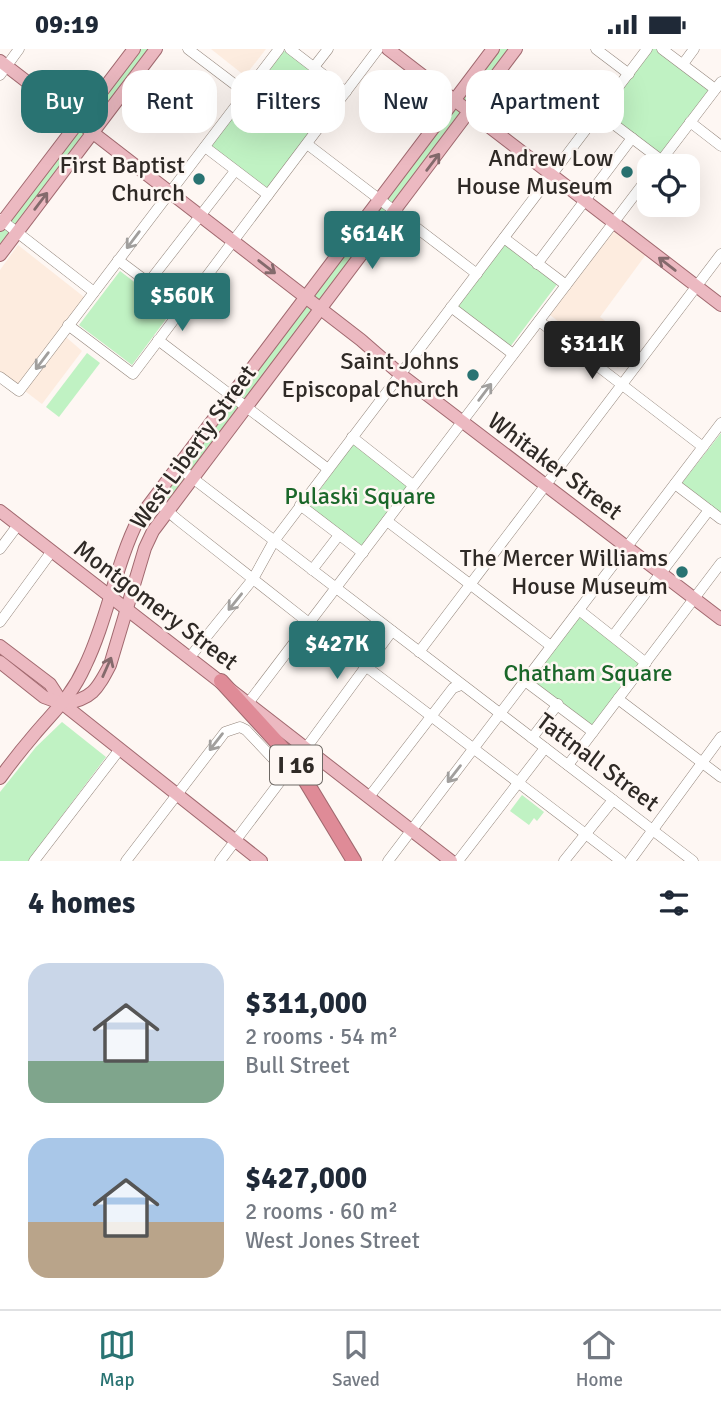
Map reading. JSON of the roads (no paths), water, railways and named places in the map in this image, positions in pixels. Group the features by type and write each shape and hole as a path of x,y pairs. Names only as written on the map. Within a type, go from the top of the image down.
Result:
{"highway":[{"name":"I 16","path":"221,681 293,760 354,861"}],"main road":[{"path":"108,84 134,49"},
{"path":"108,112 156,49"},
{"path":"388,49 466,111"},
{"name":"West Liberty Street","path":"63,704 86,665 127,541 139,518 493,49"},
{"name":"West Liberty Street","path":"501,70 516,49"},
{"name":"Whitaker Street","path":"2,67 21,81"},
{"name":"West Liberty Street","path":"63,704 82,701 94,691 110,665 146,545 168,511 466,117"},
{"path":"1,222 70,133"},
{"path":"0,255 92,133"},
{"name":"Whitaker Street","path":"94,133 361,340 400,374 721,619"},
{"path":"495,133 721,305"},
{"name":"Montgomery Street","path":"0,512 452,861"},
{"path":"0,646 50,684 63,704"},
{"path":"0,662 44,697 63,704 261,861"},
{"path":"0,778 63,704"}],"street":[{"path":"2,67 19,49"},
{"path":"188,49 231,82"},
{"path":"263,70 279,49"},
{"path":"290,49 346,92"},
{"path":"314,67 328,49"},
{"path":"68,325 133,374 378,49"},
{"path":"596,49 629,74"},
{"path":"624,80 648,49"},
{"path":"662,49 718,85 666,154"},
{"path":"683,64 694,49"},
{"path":"0,377 19,391 231,113"},
{"path":"690,123 721,146"},
{"path":"624,132 649,154"},
{"path":"190,657 254,579 274,541 300,505 584,133"},
{"path":"537,264 632,138"},
{"path":"307,144 477,274"},
{"path":"205,147 268,195"},
{"path":"148,283 235,171"},
{"path":"249,702 637,192"},
{"path":"1,222 18,232 94,292"},
{"path":"504,238 566,285"},
{"path":"419,652 721,254"},
{"path":"118,260 182,308"},
{"path":"451,307 513,354"},
{"path":"539,321 703,447"},
{"path":"158,339 328,469"},
{"path":"388,861 721,423"},
{"path":"352,437 413,485"},
{"name":"Tattnall Street","path":"178,467 693,861"},
{"path":"675,484 721,519"},
{"path":"159,492 158,500 168,511 309,623 621,861"},
{"path":"300,505 363,553"},
{"path":"613,636 709,510"},
{"path":"387,521 551,646"},
{"path":"1,545 18,525"},
{"path":"312,570 339,535"},
{"path":"0,622 52,551"},
{"path":"568,765 721,563"},
{"path":"579,610 646,663"},
{"path":"306,748 392,631"},
{"path":"525,681 593,731"},
{"path":"369,797 453,688 461,685"},
{"path":"618,699 721,778"},
{"path":"532,738 558,704"},
{"path":"127,861 225,732 240,727 246,730 280,767 283,772 282,779 220,861"},
{"path":"630,861 721,737"},
{"path":"458,861 545,748"},
{"path":"34,861 120,749"},
{"path":"565,861 613,800"}],"place":[{"name":"Andrew Low House Museum","path":"627,172"},
{"name":"First Baptist Church","path":"199,179"},
{"name":"Saint Johns Episcopal Church","path":"473,375"},
{"name":"The Mercer Williams House Museum","path":"682,572"}],"park label":[{"name":"Pulaski Square","path":"360,496"},
{"name":"Chatham Square","path":"588,673"}]}
